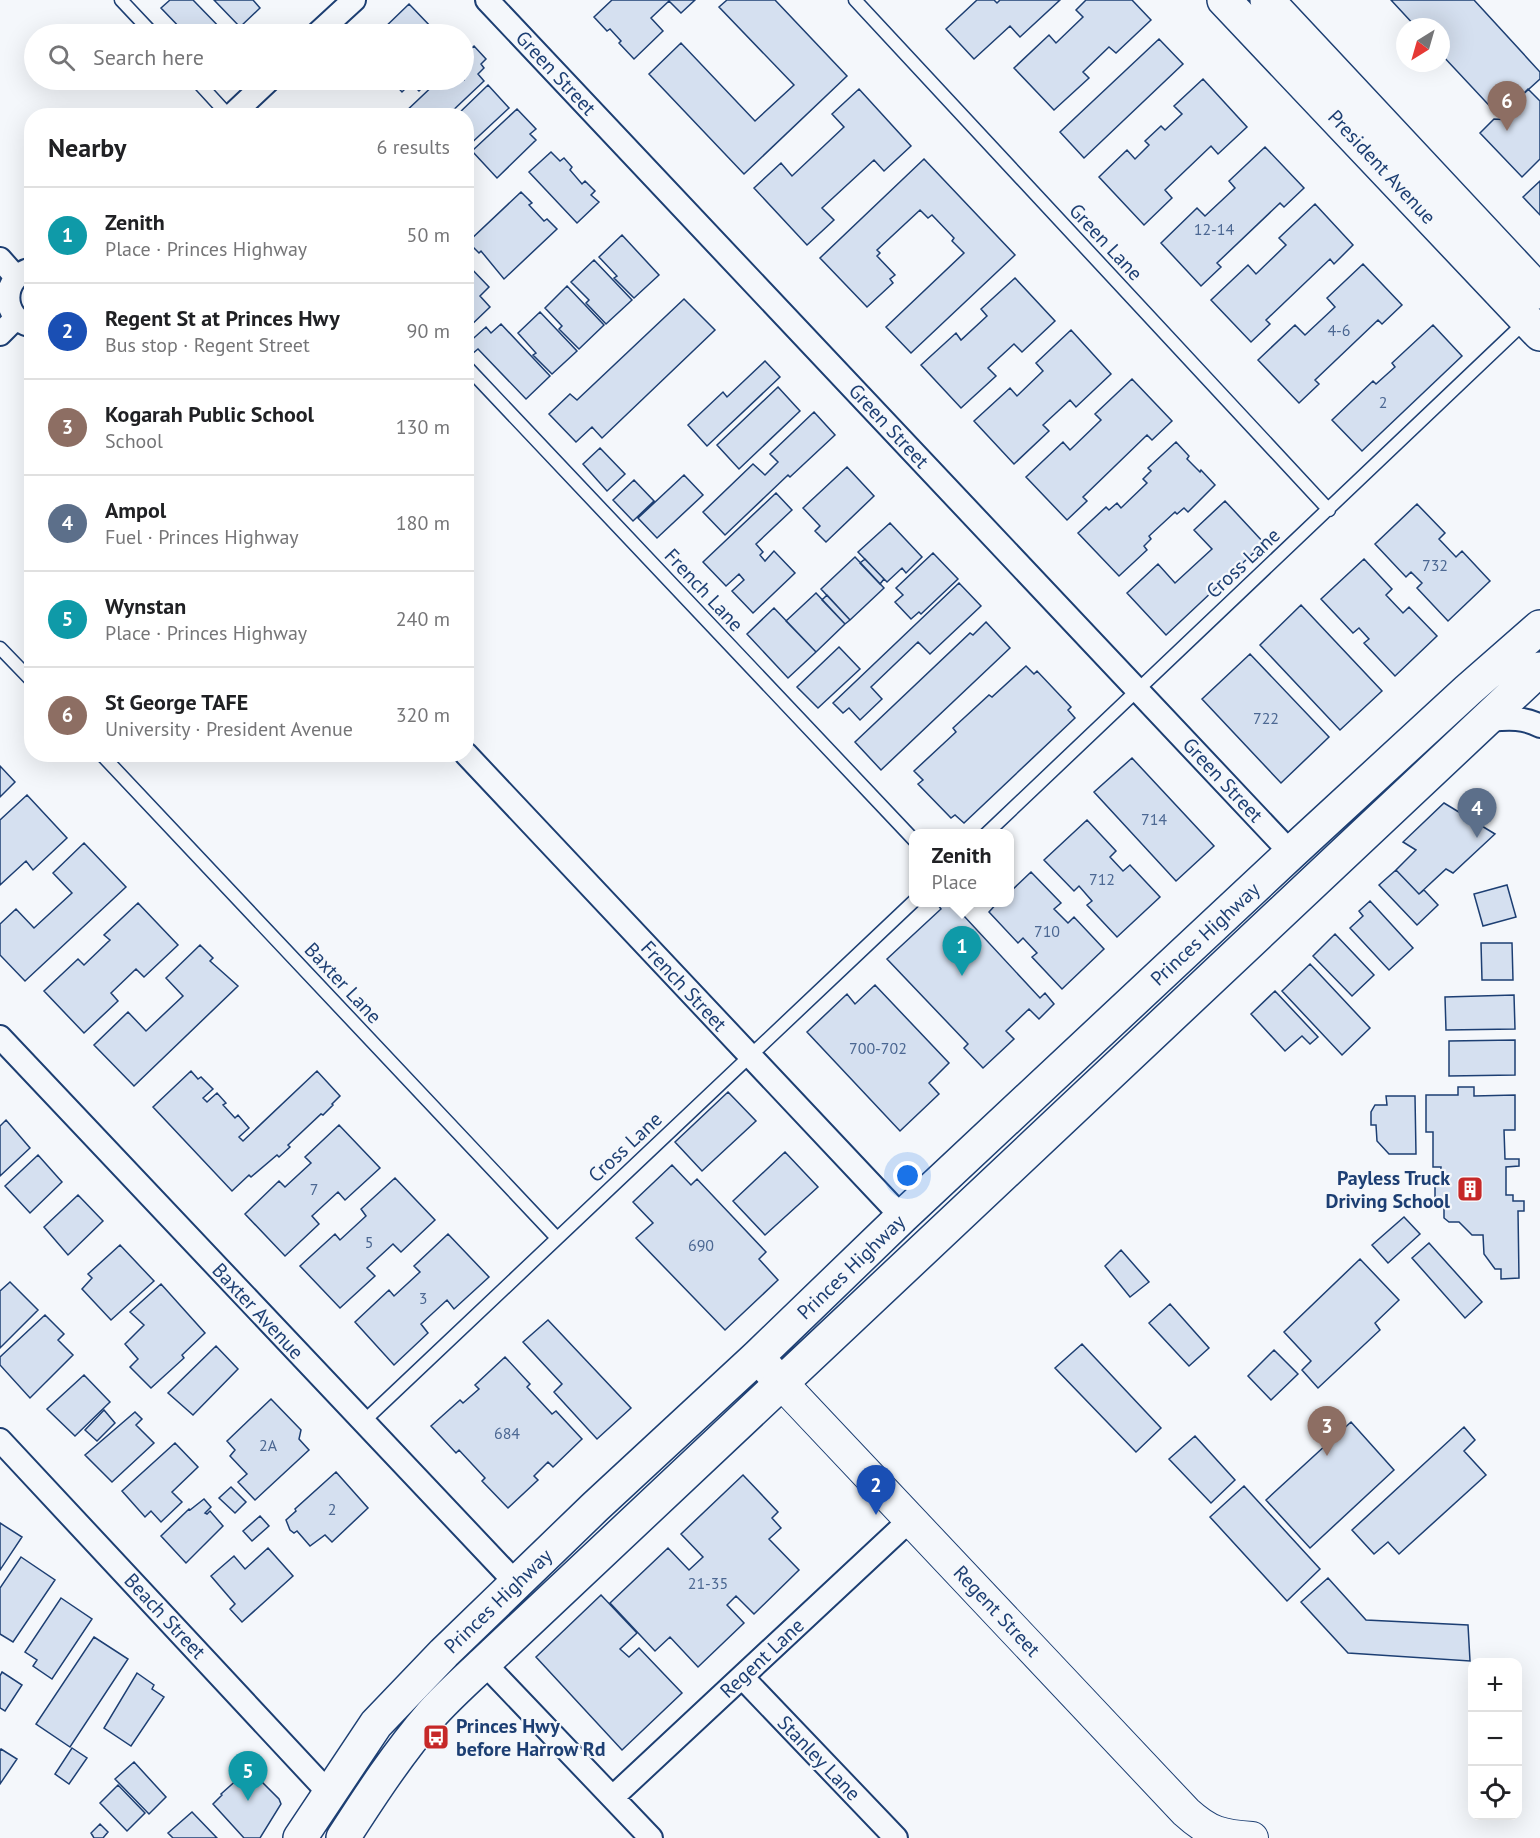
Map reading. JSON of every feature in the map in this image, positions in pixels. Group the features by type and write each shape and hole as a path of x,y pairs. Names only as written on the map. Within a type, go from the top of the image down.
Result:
{"highway":[{"name":"President Avenue","path":"1224,0 1533,327"},
{"name":"President Avenue","path":"1267,0 1540,291"},
{"name":"Princes Highway","path":"300,1838 376,1724 396,1701 516,1583 1291,853 1540,627"},
{"name":"Princes Highway","path":"343,1838 382,1778 407,1745 433,1714 484,1663 1368,833 1484,720 1539,671"}],"main road":[{"name":"Regent Street","path":"757,1357 1197,1822 1216,1834 1252,1838"}],"street":[{"path":"328,24 354,0"},
{"name":"Green Street","path":"487,0 1291,853"},
{"path":"239,108 258,90"},
{"path":"0,259 24,273 10,287 7,297 9,306 24,322 0,334"},
{"path":"1484,720 1516,718 1531,721 1540,726"},
{"name":"French Street","path":"474,762 902,1217"},
{"name":"Baxter Avenue","path":"0,1037 516,1583"},
{"name":"Beach Street","path":"0,1440 329,1793"},
{"name":"Regent Lane","path":"613,1797 911,1519"},
{"path":"484,1663 651,1838"},
{"name":"Stanley Lane","path":"742,1677 896,1838"}],"lane":[{"path":"121,0 144,24"},
{"name":"Green Lane","path":"855,0 1329,510"},
{"path":"205,90 222,108"},
{"name":"Cross Lane","path":"991,829 1329,510 1533,327"},
{"name":"French Lane","path":"474,374 909,835"},
{"path":"0,648 24,673"},
{"name":"Baxter Lane","path":"109,762 557,1238"},
{"name":"Cross Lane","path":"363,1422 909,906"}],"building":[{"path":"170,0 193,0 216,24 176,24 161,8"},
{"path":"214,0 253,0 260,8 243,24 237,24"},
{"path":"612,0 695,0 681,13 669,1 651,18 663,31 634,59 610,29 607,31 594,17"},
{"path":"727,0 775,0 847,76 744,174 649,74 681,43 755,121 794,85 719,7"},
{"path":"977,0 994,0 997,3 1000,0 1060,0 1020,37 1010,26 974,59 946,29"},
{"path":"1086,0 1132,0 1151,20 1116,53 1109,47 1083,72 1089,78 1054,110 1014,68 1049,35 1056,43 1083,17 1076,10"},
{"path":"1391,0 1474,0 1540,72 1540,79 1499,116 1450,64 1450,18 1408,18"},
{"path":"409,4 428,24 388,24"},
{"path":"1159,39 1183,64 1084,158 1060,132"},
{"path":"474,46 486,59 481,64 484,68 478,74 484,81 455,108 409,108 428,90 474,90"},
{"path":"1203,79 1247,127 1218,154 1211,146 1165,190 1172,198 1144,225 1099,177 1127,150 1135,159 1149,145 1145,141 1161,126 1165,130 1182,114 1174,106"},
{"path":"488,85 509,108 474,141 474,108 464,108"},
{"path":"859,89 911,146 884,171 874,160 822,208 834,220 807,245 754,188 781,163 792,176 844,127 832,114"},
{"path":"1528,89 1540,101 1540,159 1522,177 1480,133 1494,119 1511,120 1518,113 1511,106"},
{"path":"517,109 536,129 530,134 536,140 497,178 474,153 474,149"},
{"path":"1265,147 1304,188 1284,207 1280,203 1217,263 1221,267 1201,286 1161,243 1197,208 1205,216 1235,188 1229,181"},
{"path":"551,152 560,161 564,158 572,167 570,170 582,184 585,181 595,191 591,195 599,202 577,223 529,172"},
{"path":"924,159 1015,255 911,353 886,327 964,253 952,241 954,238 932,215 928,218 920,210 877,250 880,253 877,256 895,275 890,279 893,283 867,307 820,258"},
{"path":"1540,181 1540,215 1523,197"},
{"path":"521,192 532,203 529,205 544,221 547,219 557,229 504,279 481,251 479,253 474,248 474,236"},
{"path":"1315,204 1353,245 1334,264 1330,259 1266,320 1270,324 1251,342 1211,300 1248,265 1256,274 1286,245 1279,238"},
{"path":"622,235 659,275 634,298 614,278 617,276 599,257"},
{"path":"594,260 632,300 606,324 586,303 589,300 571,282"},
{"path":"1363,264 1402,305 1382,324 1378,320 1315,380 1319,384 1299,403 1258,360 1295,325 1305,335 1335,307 1327,298"},
{"path":"474,271 489,287 480,296 490,307 474,322"},
{"path":"1015,278 1055,321 1022,352 1014,344 988,368 996,376 961,408 921,365 956,333 961,340 987,316 981,309"},
{"path":"567,286 604,325 579,349 559,329 562,326 545,308"},
{"path":"684,299 715,330 602,438 592,427 576,442 549,414 570,394 577,400"},
{"path":"540,312 577,351 552,374 533,355 536,353 518,333"},
{"path":"501,324 550,376 526,399 478,349 474,352 474,338 486,327 491,333"},
{"path":"1433,325 1462,356 1362,451 1332,420 1373,381 1376,384 1395,367 1392,363"},
{"path":"1071,330 1111,374 1076,407 1070,400 1043,425 1049,431 1014,464 974,421 1010,388 1017,396 1043,371 1036,363"},
{"path":"765,361 780,377 707,446 688,425 723,392 727,397"},
{"path":"1132,379 1172,421 1152,440 1147,435 1083,497 1087,501 1067,520 1026,477 1063,442 1070,450 1101,420 1095,414"},
{"path":"778,387 800,411 739,469 717,445"},
{"path":"814,412 835,435 790,477 788,475 725,535 703,512 753,464 765,475 778,462 770,454"},
{"path":"1176,442 1189,456 1187,459 1215,485 1188,512 1184,508 1177,514 1175,512 1149,536 1151,539 1144,546 1147,550 1119,576 1078,533 1106,507 1109,510 1117,503 1121,508 1147,483 1143,479 1151,471 1148,468"},
{"path":"600,448 625,474 607,491 583,464"},
{"path":"847,467 874,496 826,542 815,531 820,526 803,508"},
{"path":"684,475 703,495 657,538 638,518"},
{"path":"634,480 654,501 633,521 613,500"},
{"path":"776,493 792,510 756,544 763,552 760,555 765,561 774,551 795,573 753,613 732,591 744,580 739,574 726,586 703,562"},
{"path":"1225,501 1264,543 1166,635 1127,593 1158,564 1175,583 1212,549 1194,530"},
{"path":"1417,504 1445,533 1439,539 1456,557 1462,551 1490,581 1448,621 1417,588 1422,583 1411,572 1406,577 1375,544"},
{"path":"890,523 922,557 906,573 902,568 887,582 858,552"},
{"path":"933,553 958,579 921,614 919,612 911,619 895,602 903,595 896,588"},
{"path":"855,557 884,588 850,620 821,589"},
{"path":"865,559 884,579 880,584 860,563"},
{"path":"1364,559 1392,589 1386,595 1403,613 1409,607 1437,636 1395,676 1364,643 1369,639 1359,628 1353,633 1321,599"},
{"path":"959,583 981,606 930,654 918,642 871,687 882,699 860,720 849,708 843,713 833,703"},
{"path":"816,593 845,624 816,652 786,621"},
{"path":"827,595 850,620 845,624 822,600"},
{"path":"1301,605 1382,691 1340,730 1260,645"},
{"path":"774,608 816,652 788,678 747,634"},
{"path":"986,622 1010,648 881,770 855,742 970,633 973,635"},
{"path":"839,647 860,669 818,708 797,687"},
{"path":"1250,654 1329,737 1281,783 1202,699"},
{"path":"1026,666 1034,674 1037,671 1071,707 1068,710 1075,718 964,823 955,815 951,818 918,784 923,780 914,771 956,732 953,728 989,695 992,697"},
{"path":"1132,758 1214,846 1176,881 1094,792"},
{"path":"0,766 15,782 0,797"},
{"path":"27,795 67,838 33,870 26,861 0,885 0,820"},
{"path":"1444,803 1495,834 1453,873 1446,869 1419,894 1396,870 1416,850 1403,842"},
{"path":"1087,820 1116,851 1110,857 1123,871 1130,865 1160,897 1117,937 1087,905 1092,901 1079,886 1074,891 1044,860"},
{"path":"84,843 126,887 25,981 0,955 0,924 16,909 34,928 72,893 53,873"},
{"path":"1396,870 1419,894 1424,890 1438,905 1417,925 1379,885"},
{"path":"1031,872 1061,903 1054,909 1068,923 1074,917 1104,949 1062,989 1032,957 1037,953 1023,938 1018,943 989,912 994,907 1014,907 1014,888"},
{"path":"1507,885 1516,917 1483,926 1474,894"},
{"path":"1370,901 1413,948 1389,970 1350,928 1363,916 1359,911"},
{"path":"138,903 178,945 144,977 136,969 111,993 118,1001 84,1033 44,991 78,959 84,965 110,940 104,935"},
{"path":"940,907 956,907 1040,998 1045,993 1054,1004 1039,1019 1029,1009 1006,1031 1014,1039 983,1068 964,1048 968,1044 887,959 941,909"},
{"path":"1335,934 1374,975 1352,996 1313,956"},
{"path":"1481,943 1512,943 1513,980 1482,980"},
{"path":"200,945 213,958 210,961 238,986 134,1086 94,1045 128,1012 146,1031 183,996 166,978"},
{"path":"1310,964 1370,1028 1342,1055 1282,991"},
{"path":"875,985 949,1063 929,1083 939,1094 900,1131 807,1032 847,994 855,1004"},
{"path":"1275,991 1318,1037 1310,1044 1302,1036 1285,1051 1251,1014"},
{"path":"1514,995 1515,1029 1446,1030 1445,997"},
{"path":"1515,1040 1515,1075 1449,1076 1449,1041"},
{"path":"191,1071 213,1089 203,1098 207,1102 217,1093 226,1103 223,1105 235,1118 238,1115 249,1128 239,1137 243,1141 317,1071 340,1096 323,1115 321,1114 288,1145 290,1147 279,1157 277,1155 251,1177 249,1175 232,1191 153,1107"},
{"name":"Payless Truck Driving School","path":"1458,1087 1474,1087 1474,1096 1515,1095 1515,1130 1504,1130 1505,1159 1519,1159 1519,1166 1506,1167 1506,1195 1513,1195 1513,1201 1524,1201 1524,1211 1518,1211 1519,1278 1501,1279 1501,1269 1495,1269 1484,1254 1483,1235 1472,1235 1459,1222 1449,1222 1444,1218 1444,1199 1435,1197 1435,1183 1441,1183 1441,1167 1433,1167 1433,1132 1426,1132 1426,1095 1458,1095"},
{"path":"728,1092 756,1121 702,1171 675,1142"},
{"path":"1386,1096 1415,1096 1416,1154 1389,1154 1377,1141 1376,1125 1371,1125 1371,1112 1375,1105 1387,1105"},
{"path":"6,1120 30,1148 0,1176 0,1126"},
{"path":"339,1125 380,1168 345,1200 338,1192 312,1216 319,1224 285,1256 245,1214 279,1181 285,1187 311,1163 305,1157"},
{"path":"785,1152 818,1187 765,1235 733,1201"},
{"path":"38,1155 62,1182 30,1213 5,1186"},
{"path":"672,1165 691,1185 697,1179 766,1252 759,1259 778,1280 725,1330 636,1238 653,1223 633,1202"},
{"path":"395,1178 435,1220 401,1252 393,1244 367,1268 375,1276 340,1308 300,1266 335,1234 340,1240 366,1216 361,1209"},
{"path":"78,1195 103,1221 68,1255 44,1227"},
{"path":"1404,1217 1420,1234 1388,1263 1372,1245"},
{"path":"448,1234 489,1277 454,1309 447,1300 421,1324 428,1333 394,1365 355,1322 389,1290 394,1296 420,1272 414,1266"},
{"path":"1429,1243 1482,1302 1465,1318 1412,1258"},
{"path":"120,1245 154,1281 111,1320 82,1289 92,1278 88,1274"},
{"path":"1121,1250 1149,1282 1130,1297 1105,1266"},
{"path":"1360,1259 1399,1300 1375,1323 1380,1330 1318,1388 1302,1370 1311,1361 1284,1332"},
{"path":"10,1282 38,1310 0,1348 0,1291"},
{"path":"161,1284 205,1333 182,1355 184,1358 151,1388 130,1367 138,1359 125,1344 144,1325 130,1312"},
{"path":"1170,1304 1209,1348 1189,1366 1149,1323"},
{"path":"45,1315 64,1334 58,1340 73,1355 30,1398 0,1365 0,1357"},
{"path":"548,1320 631,1408 597,1439 554,1392 562,1384 523,1342"},
{"path":"1082,1344 1161,1428 1136,1452 1055,1368"},
{"path":"216,1346 238,1369 193,1415 168,1393"},
{"path":"1274,1350 1298,1374 1271,1400 1248,1376"},
{"path":"505,1357 530,1384 527,1387 552,1414 556,1411 582,1439 553,1467 548,1462 534,1476 538,1480 508,1508 482,1481 485,1478 459,1450 456,1453 431,1426 460,1400 463,1403 479,1389 475,1385"},
{"path":"84,1375 110,1402 75,1436 47,1409"},
{"path":"271,1399 301,1430 299,1439 309,1450 255,1500 238,1482 247,1474 230,1456 235,1450 227,1441"},
{"path":"104,1410 115,1423 97,1441 85,1430"},
{"path":"135,1412 142,1419 136,1425 154,1443 112,1482 85,1455"},
{"path":"1351,1422 1394,1470 1310,1548 1266,1500"},
{"path":"1464,1427 1475,1440 1464,1451 1486,1475 1399,1554 1388,1542 1374,1554 1352,1530"},
{"path":"1195,1436 1235,1480 1211,1503 1169,1459"},
{"path":"175,1443 198,1467 172,1492 182,1502 161,1522 151,1511 145,1517 122,1491"},
{"path":"336,1472 368,1508 332,1542 325,1535 310,1546 297,1531 294,1533 290,1530 286,1520"},
{"path":"743,1475 778,1512 772,1518 781,1528 769,1539 799,1570 754,1614 736,1596 727,1605 744,1623 698,1667 670,1637 655,1651 610,1603 668,1548 689,1570 703,1557 681,1534"},
{"path":"1244,1486 1320,1569 1287,1601 1210,1517"},
{"path":"231,1487 246,1502 235,1513 219,1498"},
{"path":"204,1499 211,1507 205,1513 210,1511 223,1526 186,1563 161,1536 189,1509"},
{"path":"260,1516 269,1526 252,1541 243,1531"},
{"path":"0,1523 22,1537 0,1570"},
{"path":"268,1548 293,1576 242,1622 230,1609 235,1604 211,1576 234,1556 245,1569"},
{"path":"21,1557 55,1580 13,1642 0,1634 0,1588"},
{"path":"1328,1578 1366,1620 1468,1625 1470,1658 1468,1661 1348,1653 1301,1602"},
{"path":"601,1595 637,1633 620,1649 629,1657 639,1648 682,1693 622,1750 536,1657"},
{"path":"61,1598 92,1619 52,1679 33,1666 37,1660 25,1652"},
{"path":"94,1637 128,1659 70,1747 36,1724"},
{"path":"2,1672 22,1685 5,1711 0,1708"},
{"path":"137,1673 154,1685 152,1689 164,1697 131,1746 104,1728"},
{"path":"72,1748 87,1758 69,1784 55,1774"},
{"path":"1,1749 17,1759 0,1784 0,1751"},
{"path":"134,1762 166,1797 149,1814 115,1779"},
{"path":"249,1769 279,1799 281,1804 260,1838 244,1838 213,1804"},
{"path":"118,1785 145,1813 127,1831 100,1803"},
{"path":"192,1812 217,1838 173,1838 168,1833"},
{"path":"100,1824 108,1832 103,1838 94,1838 91,1833"}],"place":[{"name":"St George TAFE","path":"1507,131"},
{"name":"Ampol","path":"1477,838"},
{"name":"Zenith","path":"962,976"},
{"name":"Payless Truck Driving School","path":"1470,1189"},
{"name":"Kogarah Public School","path":"1327,1456"},
{"name":"Regent St at Princes Hwy","path":"876,1515"},
{"name":"Princes Hwy before Harrow Rd","path":"436,1737"},
{"name":"Wynstan","path":"248,1801"}]}
